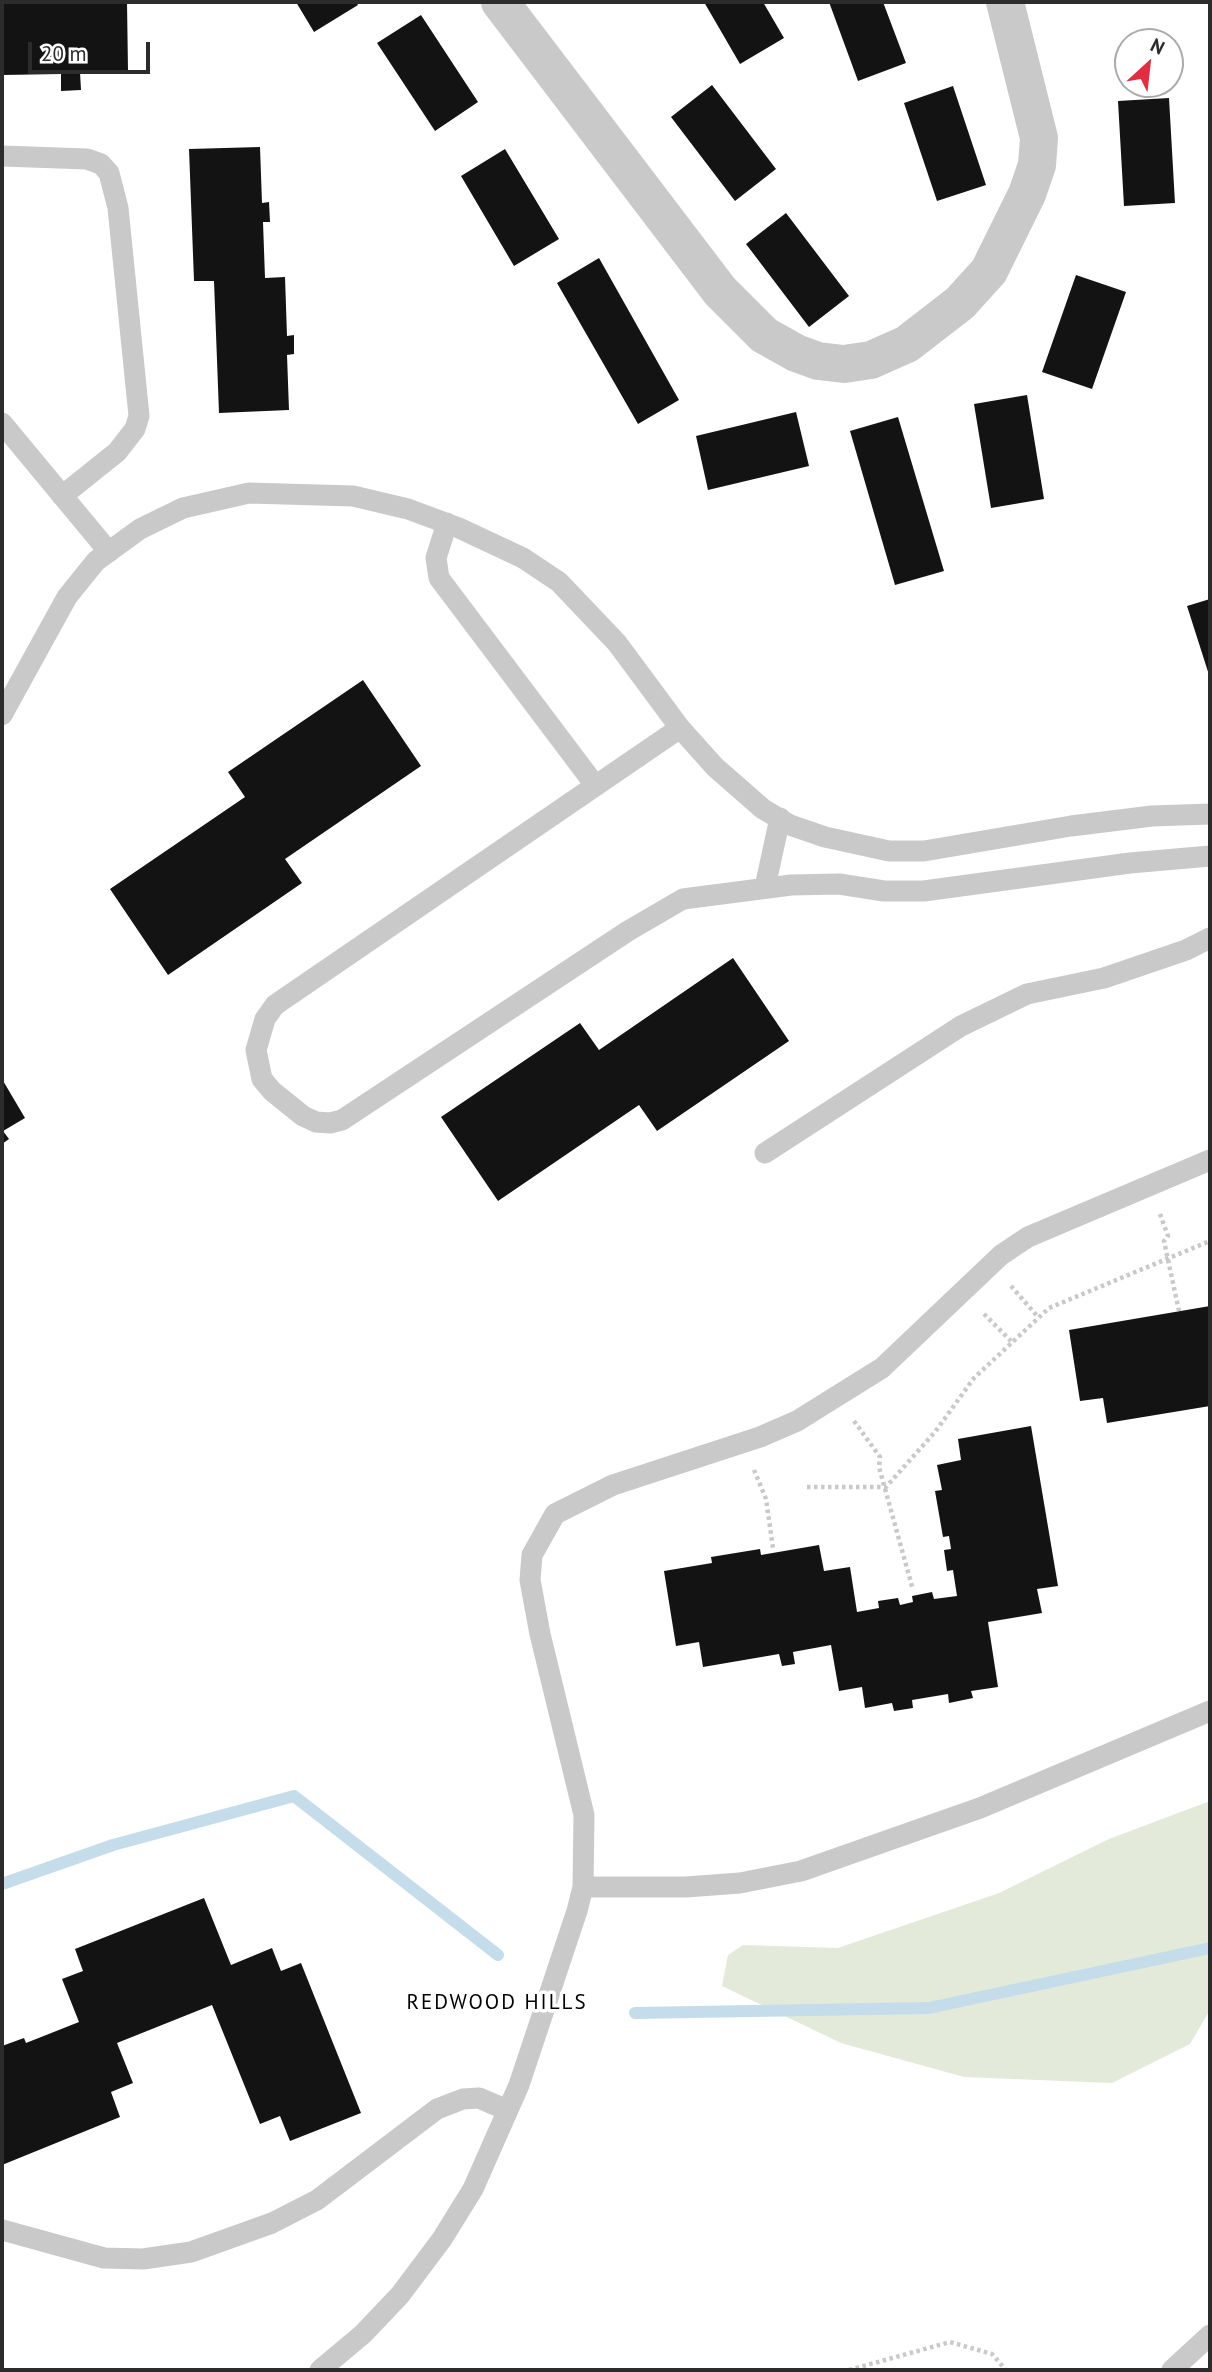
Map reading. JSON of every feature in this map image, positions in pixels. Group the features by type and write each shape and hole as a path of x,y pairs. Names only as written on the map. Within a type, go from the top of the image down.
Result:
{"street":[{"path":"515,8 720,291 764,335 818,361 844,364 871,360 907,344 960,303 989,271 1027,194 1037,165 1039,138 1005,2"}],"lane":[{"path":"2,156 87,159 101,164 109,173 118,208 139,416 135,429 117,452 62,496"},
{"path":"2,423 109,552"},
{"path":"5,702 67,597 96,561 140,529 183,508 250,493 353,496 408,509 447,523 523,558 559,582 617,643 680,728 722,774 763,809 825,837 889,851 924,851 1152,816 1210,814"},
{"path":"447,523 436,558 439,578 595,785"},
{"path":"680,728 275,1005 265,1019 256,1050 262,1079 272,1091 303,1116 316,1122 342,1120 628,931 683,900 765,887 839,884 884,891 924,891 1130,863 1210,856"},
{"path":"765,887 780,818"},
{"path":"765,1153 961,1026 1027,994 1104,978 1186,950 1210,938"},
{"path":"320,2370 363,2334 391,2305 442,2239 473,2189 531,2049 583,1887 583,1815 540,1634 530,1580 532,1555 555,1514 613,1485 760,1437 797,1421 882,1368 1002,1255 1028,1237 1210,1160"},
{"path":"583,1887 740,1884 801,1871 956,1817 1210,1711"},
{"path":"2,2230 104,2258 143,2259 191,2252 272,2224 317,2200 437,2109 463,2099 479,2098 507,2110"},
{"path":"1172,2370 1210,2336"}],"path":[{"path":"1168,1236 1164,1241 1179,1311"},
{"path":"807,1488 886,1488 935,1432 974,1378 1049,1308 1210,1241"},
{"path":"1027,1305 1038,1317"},
{"path":"1000,1330 1011,1341"},
{"path":"837,1398 880,1457 913,1590"},
{"path":"766,1499 773,1548"},
{"path":"849,2370 950,2342 992,2354 1006,2370"}],"green space":[{"path":"1210,1801 1210,2010 1190,2044 1112,2083 964,2077 841,2043 722,1986 728,1955 743,1945 838,1948 999,1893 1109,1839"}],"building":[{"path":"2,2 127,2 128,71 80,72 81,90 61,91 61,74 2,75"},
{"path":"296,2 356,2 358,5 314,32"},
{"path":"704,2 763,2 784,38 740,64"},
{"path":"829,2 883,2 906,63 858,81"},
{"path":"421,15 478,102 435,131 377,43"},
{"path":"712,85 776,169 735,201 671,117"},
{"path":"953,86 986,185 937,201 904,103"},
{"path":"1169,98 1175,203 1124,206 1118,101"},
{"path":"260,147 262,203 269,202 270,222 263,222 265,278 285,277 287,336 294,335 294,354 287,355 289,410 219,413 214,281 194,281 189,149"},
{"path":"505,149 559,239 514,266 461,176"},
{"path":"786,213 849,296 809,327 746,244"},
{"path":"599,258 679,400 638,424 557,283"},
{"path":"1076,275 1126,292 1092,389 1042,372"},
{"path":"1027,395 1044,499 991,508 974,404"},
{"path":"796,412 809,466 708,490 696,436"},
{"path":"898,417 944,571 895,585 850,431"},
{"path":"1210,599 1210,678 1187,606"},
{"path":"363,680 421,766 285,859 302,883 168,975 110,889 245,797 228,772"},
{"path":"733,958 789,1041 657,1131 639,1105 498,1201 441,1117 580,1023 599,1050"},
{"path":"2,1079 25,1118 3,1131 9,1139 2,1144"},
{"path":"1210,1306 1210,1406 1107,1423 1103,1398 1080,1401 1069,1330"},
{"path":"1031,1426 1058,1586 1037,1589 1042,1613 988,1622 998,1687 971,1691 973,1698 949,1703 948,1694 912,1700 913,1708 894,1711 892,1703 865,1708 862,1687 839,1691 831,1645 793,1652 795,1664 782,1666 779,1654 703,1667 699,1642 676,1646 664,1571 712,1563 711,1557 760,1549 761,1555 819,1545 824,1571 850,1567 857,1612 879,1608 878,1601 898,1598 900,1605 913,1602 912,1596 932,1592 934,1599 957,1596 953,1570 947,1571 944,1550 951,1549 949,1536 943,1537 935,1491 942,1490 937,1465 961,1460 958,1439"},
{"path":"204,1898 231,1965 272,1948 281,1971 301,1963 361,2113 290,2141 280,2116 260,2124 212,2005 117,2043 133,2083 111,2092 120,2117 2,2165 2,2046 24,2038 26,2043 79,2022 62,1979 83,1971 75,1949"}],"waterway":[{"path":"2,1884 113,1845 294,1796 498,1955"},
{"path":"635,2013 929,2008 1210,1948"}],"district":[{"name":"REDWOOD HILLS","path":"497,2003"}]}
